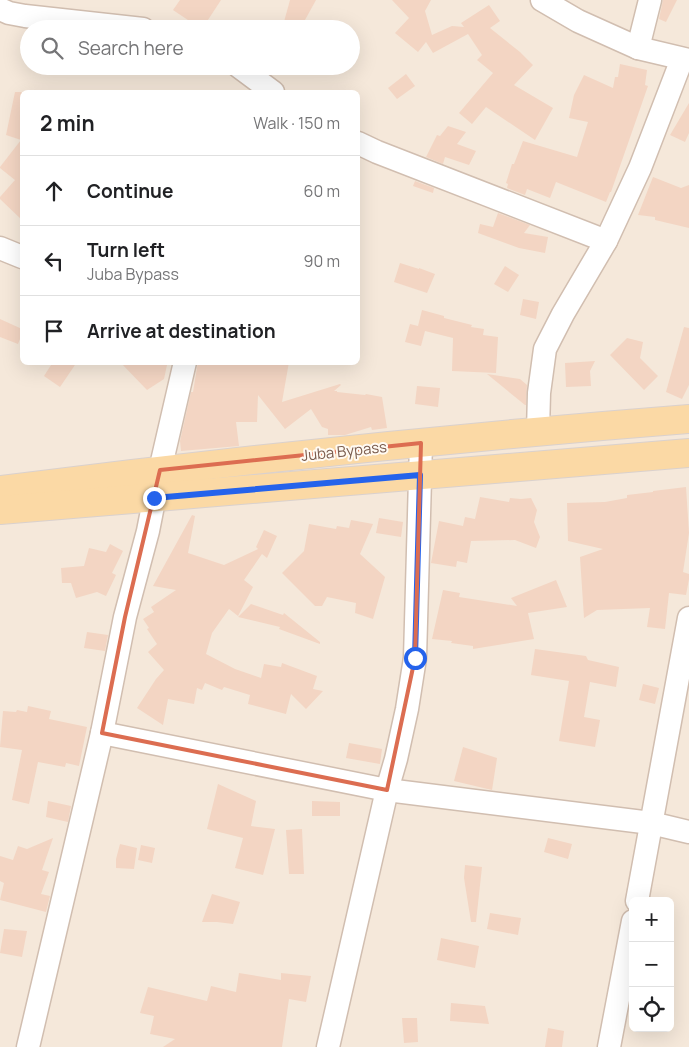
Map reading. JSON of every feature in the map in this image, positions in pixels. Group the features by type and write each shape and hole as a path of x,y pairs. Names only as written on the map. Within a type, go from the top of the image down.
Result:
{"main road":[{"name":"Juba Bypass","path":"0,490 160,470 421,443 538,431 689,419"},
{"name":"Juba Bypass","path":"0,510 689,453"}],"street":[{"path":"538,431 539,393 546,349 563,314 606,242 686,60 638,48 578,21 542,0"},
{"path":"638,48 650,0"},
{"path":"0,9 8,13 61,20"},
{"path":"238,75 242,90"},
{"path":"249,75 270,90"},
{"path":"360,144 606,242"},
{"path":"0,248 20,256"},
{"path":"28,1047 102,733 125,617 148,531 184,365"},
{"path":"328,1047 387,790 396,759 407,709 415,658 421,443"},
{"path":"637,897 687,644 689,618"},
{"path":"102,733 387,790 651,823 689,832"},
{"path":"609,1047 629,942"}],"highlighted area":[{"path":"421,443 415,658 387,790 102,733 125,617 160,470"}],"shaded area":[{"path":"0,0 689,0 689,1047 0,1047"}],"building":[{"path":"180,0 221,0 208,20 188,20 173,10"},
{"path":"290,0 316,0 305,20 284,20"},
{"path":"392,0 431,0 425,11 432,35 452,26 464,27 461,23 489,5 500,21 490,28 533,65 514,85 553,108 535,140 486,107 472,124 459,113 493,73 477,60 482,55 468,34 433,53 426,42 418,52 395,33 409,18"},
{"path":"663,0 677,0 666,22 659,19"},
{"path":"620,64 647,70 645,85 648,86 606,202 556,182 550,198 527,189 525,195 507,188 508,184 506,183 512,164 514,164 523,141 577,157 588,122 569,118 574,95 584,75 613,88 615,77 618,77"},
{"path":"406,74 415,86 397,99 388,88"},
{"path":"15,92 20,92 20,140 6,135"},
{"path":"689,103 689,133 685,142 670,135"},
{"path":"448,126 466,132 457,144 476,151 469,165 445,157 443,164 426,157 437,135 440,136"},
{"path":"20,141 20,218 0,199 15,180 0,167"},
{"path":"653,177 681,188 689,185 689,228 655,220 655,217 638,215"},
{"path":"415,181 434,188 433,193 413,186"},
{"path":"498,213 530,225 524,233 548,237 545,253 519,248 478,233 480,224 493,227"},
{"path":"400,263 435,274 427,293 394,282"},
{"path":"505,266 519,275 508,292 494,284"},
{"path":"523,299 539,302 536,319 520,315"},
{"path":"422,310 472,325 471,327 484,329 483,335 498,337 496,373 452,371 453,338 425,331 421,346 405,342 410,324 418,326"},
{"path":"0,319 20,328 18,344 0,337"},
{"path":"684,327 689,328 689,385 682,399 666,392"},
{"path":"627,338 643,342 640,358 658,376 644,390 610,355"},
{"path":"595,361 590,371 591,386 566,387 565,363"},
{"path":"51,365 75,365 60,387 44,376"},
{"path":"123,365 167,365 164,379 147,390"},
{"path":"198,365 288,365 282,402 340,384 334,391 382,397 387,428 372,430 371,427 345,435 328,435 328,429 322,427 311,409 285,429 258,395 257,422 236,422 239,446 181,451 180,441 191,392 193,392"},
{"path":"487,374 520,379 527,385 526,405 525,405"},
{"path":"417,386 440,388 438,407 415,404"},
{"path":"686,487 689,533 683,572 689,574 689,579 686,595 669,593 665,629 647,627 650,608 597,610 584,618 580,557 603,549 568,541 567,503 605,502 627,498 627,495"},
{"path":"480,497 509,502 510,498 531,498 537,510 534,522 540,537 536,548 515,540 471,541 467,563 457,561 456,567 431,563 439,521 463,526 465,517 475,519"},
{"path":"192,515 195,516 188,553 224,565 258,549 256,547 264,530 277,536 267,558 262,554 244,580 253,587 238,616 229,609 212,633 206,654 235,669 261,678 264,664 281,667 282,663 317,676 313,689 323,691 306,709 291,694 286,714 248,704 250,695 224,687 222,690 205,683 202,690 197,688 194,704 168,699 163,725 137,708 164,670 148,652 157,644 143,619 154,612 151,607 176,590 153,586"},
{"path":"379,518 403,522 401,537 376,533"},
{"path":"351,520 373,524 360,554 385,577 373,619 355,613 356,603 327,597 322,606 315,606 282,573 304,551 309,524 336,529 337,526 349,528"},
{"path":"110,544 123,551 112,573 116,575 106,596 97,592 76,598 71,583 62,583 61,568 84,566 89,548 106,552"},
{"path":"556,580 567,607 528,613 534,639 473,649 473,646 432,639 443,590 460,593 459,597 517,606 511,598"},
{"path":"251,604 283,615 284,613 320,642 320,644 279,629 280,627 238,617"},
{"path":"87,632 108,635 105,651 84,648"},
{"path":"535,649 586,656 588,660 619,667 616,687 590,682 584,717 600,720 595,747 559,741 569,681 531,675"},
{"path":"643,684 659,688 655,704 639,700"},
{"path":"28,706 51,711 49,719 87,727 79,766 66,763 65,767 38,762 29,804 12,800 22,750 0,747 3,711 16,712 17,710 27,712"},
{"path":"349,743 382,749 380,764 346,758"},
{"path":"463,747 497,758 492,790 454,781"},
{"path":"218,784 256,801 251,826 275,829 263,875 235,868 243,838 207,829"},
{"path":"48,801 71,806 68,822 46,817"},
{"path":"312,801 340,802 340,816 312,816"},
{"path":"302,829 304,874 289,874 286,830"},
{"path":"53,838 42,870 49,872 41,894 50,896 46,912 0,900 4,883 0,881 0,856 13,860 18,846 27,849"},
{"path":"548,838 572,844 568,859 544,852"},
{"path":"120,844 137,848 134,869 116,868"},
{"path":"141,845 155,848 152,863 138,860"},
{"path":"465,865 482,867 476,922 471,922 464,878"},
{"path":"212,894 240,902 233,924 202,922"},
{"path":"490,913 521,918 518,935 487,929"},
{"path":"4,929 27,931 22,957 0,953"},
{"path":"441,938 479,946 475,968 437,960"},
{"path":"239,973 281,980 281,973 311,976 306,1002 289,999 282,1047 163,1047 175,1039 150,1034 154,1016 140,1013 148,987 207,1001 211,986 236,992"},
{"path":"451,1003 485,1006 489,1024 450,1021"},
{"path":"402,1018 417,1018 418,1042 404,1043"},
{"path":"548,1028 564,1031 562,1047 545,1047"}],"route":[{"path":"154,498 420,475 415,658"}]}
